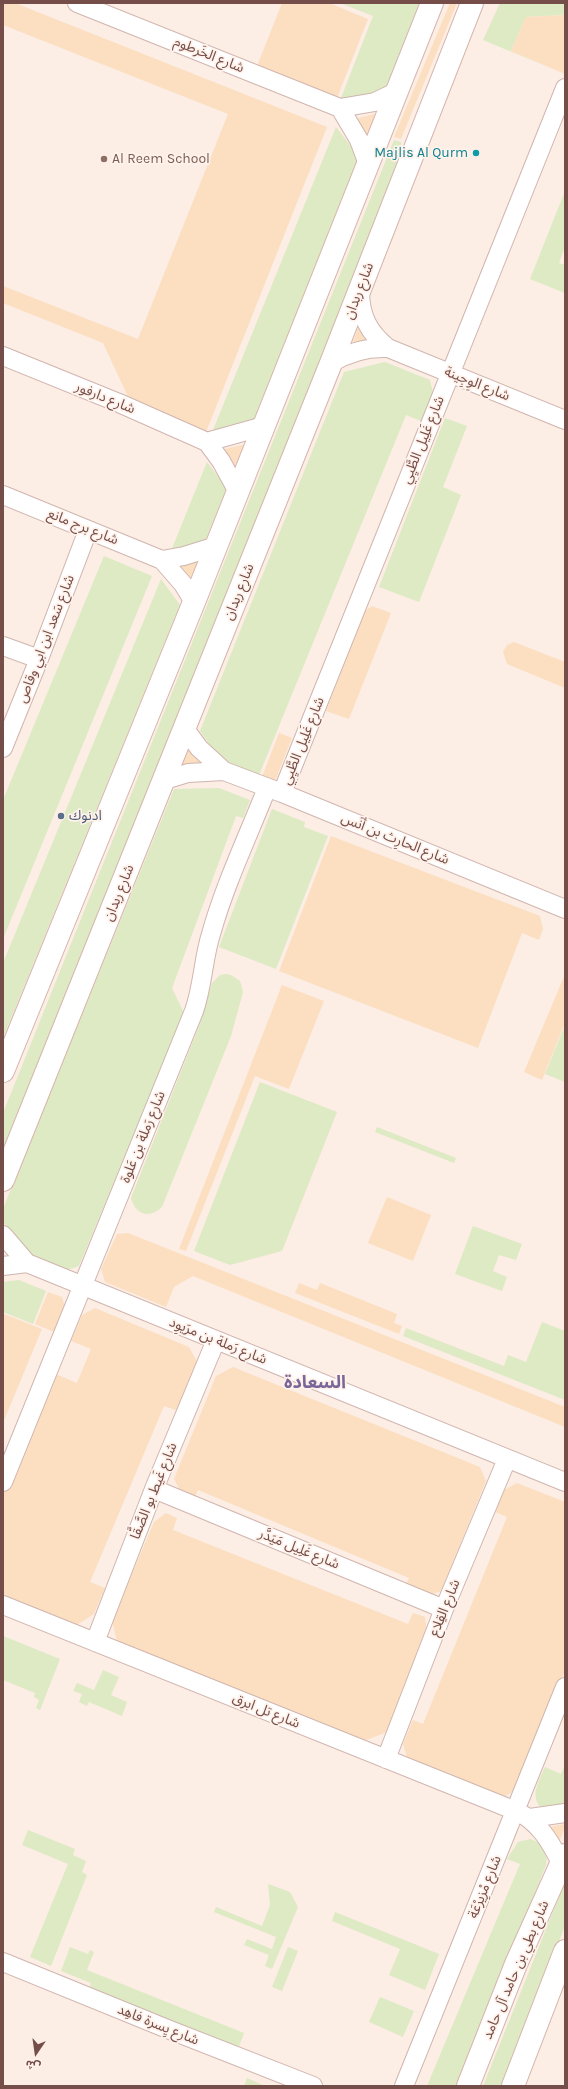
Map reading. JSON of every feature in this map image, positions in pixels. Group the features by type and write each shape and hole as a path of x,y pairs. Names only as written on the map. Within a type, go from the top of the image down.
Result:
{"main road":[{"path":"3,1071 194,602 432,3"},
{"name":"شارع ربدان","path":"3,1180 165,780 360,291 472,3"},
{"name":"شارع بطي بن حامد آل حامد","path":"468,2086 516,1964 563,1859"},
{"path":"513,2086 562,1962"}],"street":[{"name":"شارع الخَرطوم","path":"77,3 340,108"},
{"name":"شارع غَلِيل الطَّيِي","path":"275,790 450,373 565,88"},
{"path":"368,164 353,129 340,108 375,102 396,92"},
{"name":"شارع الوِجِينة","path":"360,291 360,304 366,323 378,340 388,348 565,420"},
{"name":"شارع الوِجِينة","path":"331,363 352,352 376,348 388,348"},
{"name":"شارع دارفور","path":"3,356 119,403 207,442 221,461 238,492"},
{"path":"207,442 264,426"},
{"name":"شارع برج مانع","path":"3,495 162,560 180,580 194,602"},
{"name":"شارع سَعد ابن ابي وقاص","path":"3,748 39,659 88,530"},
{"path":"162,560 184,556 216,546"},
{"path":"3,646 39,659"},
{"name":"شارع الحارِث بن أنَس","path":"185,730 199,748 224,771 564,905"},
{"name":"شارع الحارِث بن أنَس","path":"165,780 188,773 224,771"},
{"name":"شارع رَملة بن عَلوة","path":"3,1482 194,1011 200,993 207,947 214,922 275,790"},
{"name":"شارع رَملة بن مرَيوِد","path":"3,1235 27,1263 565,1482"},
{"name":"شارع رَملة بن مرَيوِد","path":"3,1266 27,1263"},
{"name":"شارع غَيط بو الصَّقَّا","path":"94,1642 154,1489 216,1340"},
{"name":"شارع القِلاع","path":"386,1759 444,1609 507,1458"},
{"name":"شارع غَلِيل مَيَدَّر","path":"154,1489 444,1609"},
{"name":"شارع تل ابرق","path":"3,1605 523,1815 544,1834 563,1859"},
{"name":"شارع مْزِيرْعَة","path":"404,2086 523,1815 565,1687"},
{"path":"523,1815 565,1813"},
{"name":"شارع يِسرة فاهِد","path":"3,1962 313,2086"}],"green space":[{"path":"340,3 421,3 389,84 378,96 339,103 373,16"},
{"path":"500,3 565,3 565,15 526,17 511,51 555,70 483,40"},
{"path":"336,127 361,159 254,420 211,435"},
{"path":"394,140 401,142 401,169 3,1159 3,1113"},
{"path":"565,191 565,247 559,263 565,265 565,293 530,279"},
{"path":"385,362 430,380 433,393 421,421 406,415 257,780 226,768 200,731 344,372"},
{"path":"445,418 467,426 443,487 461,495 419,602 379,587"},
{"path":"207,462 227,488 204,544 171,551"},
{"path":"104,556 152,576 3,939 3,800"},
{"path":"161,579 180,605 3,1038 3,963"},
{"path":"219,788 250,800 243,818 236,816 172,988 184,1013 79,1266 64,1271 25,1253 3,1222 3,1209 174,789"},
{"path":"272,809 305,822 304,827 328,836 276,969 219,947"},
{"path":"220,975 231,975 240,981 243,992 231,1036 162,1207 153,1213 144,1213 136,1208 131,1198 199,1026 212,983"},
{"path":"565,1025 565,1082 545,1074"},
{"path":"260,1082 337,1112 282,1251 230,1265 194,1251"},
{"path":"377,1127 456,1158 454,1163 375,1132"},
{"path":"473,1226 522,1244 516,1260 499,1255 493,1271 507,1277 502,1291 455,1274"},
{"path":"19,1280 46,1291 33,1324 3,1312 3,1282"},
{"path":"542,1322 565,1331 565,1400 403,1336 406,1328 504,1366 508,1355 526,1362"},
{"path":"3,1636 60,1659 40,1710 36,1708 39,1700 34,1697 35,1693 3,1680"},
{"path":"103,1670 119,1677 111,1695 127,1702 122,1716 89,1702 87,1706 79,1702 82,1694 73,1691 77,1683 94,1690"},
{"path":"565,1765 565,1808 543,1810 536,1800 536,1790 545,1767 561,1774"},
{"path":"28,1830 75,1849 73,1855 86,1861 82,1872 87,1875 51,1966 30,1957 68,1864 22,1845"},
{"path":"530,1839 538,1842 544,1848 547,1860 546,1865 458,2086 427,2086 520,1864 507,1859 518,1842"},
{"path":"565,1882 565,1926 501,2086 483,2086"},
{"path":"268,1884 290,1892 298,1907 272,1969 265,1966 269,1955 244,1945 247,1939 272,1949 276,1937 214,1912 216,1907 262,1926 270,1905"},
{"path":"335,1912 439,1954 425,1990 389,1975 400,1949 332,1921"},
{"path":"70,1947 88,1954 90,1950 94,1952 87,1970 244,2033 238,2049 89,1989 91,1983 61,1971"},
{"path":"288,1947 298,1951 282,1991 272,1987"},
{"path":"380,1997 414,2011 403,2037 369,2022"},
{"path":"247,2078 265,2086 244,2086"}],"sand":[{"path":"3,3 15,3 327,127 206,432 130,401 103,343 3,303 3,286 138,339 228,114 3,25"},
{"path":"282,3 329,3 368,19 337,98 257,66"},
{"path":"450,3 457,3 401,139 394,137"},
{"path":"565,15 565,74 511,51 526,17"},
{"path":"378,113 368,140 351,120"},
{"path":"359,325 372,344 351,348"},
{"path":"247,444 237,471 220,450"},
{"path":"201,559 191,586 174,566"},
{"path":"372,606 391,613 349,719 326,711 365,611"},
{"path":"514,642 565,662 565,688 507,664 503,652 507,645"},
{"path":"279,733 292,738 275,781 260,782"},
{"path":"189,743 210,767 179,768"},
{"path":"331,836 540,916 543,929 539,940 522,933 478,1048 279,971"},
{"path":"565,974 565,1023 542,1080 524,1072"},
{"path":"282,985 324,1001 289,1089 255,1076 186,1251 179,1249"},
{"path":"387,1197 431,1215 413,1261 368,1243"},
{"path":"128,1233 565,1407 565,1427 193,1276 174,1287 166,1307 105,1282 101,1269 117,1234"},
{"path":"299,1283 317,1290 320,1283 397,1314 394,1323 402,1326 399,1334 295,1293"},
{"path":"48,1292 62,1297 65,1307 54,1332 35,1324"},
{"path":"95,1308 189,1347 198,1363 178,1411 164,1406 90,1582 105,1588 94,1614 75,1626 3,1597 3,1495 53,1373 77,1383 91,1349 71,1341 82,1315"},
{"path":"4,1314 42,1329 3,1423 3,1316"},
{"path":"233,1367 480,1467 486,1481 441,1591 427,1596 405,1587 409,1578 198,1490 194,1499 182,1494 174,1479 216,1376"},
{"path":"517,1483 565,1502 565,1670 517,1789 504,1797 407,1757 403,1744 413,1720 423,1724 507,1517 495,1512 504,1490"},
{"path":"166,1513 177,1518 173,1530 408,1624 413,1613 425,1617 427,1633 387,1732 364,1741 117,1641 112,1621 154,1522"},
{"path":"565,1824 565,1827 556,1849 543,1828"}],"place":[{"name":"Majlis Al Qurm","path":"476,153"},
{"name":"Al Reem School","path":"104,159"},
{"name":"ادنوك","path":"61,816"}],"district":[{"name":"السعادة","path":"315,1383"}]}
